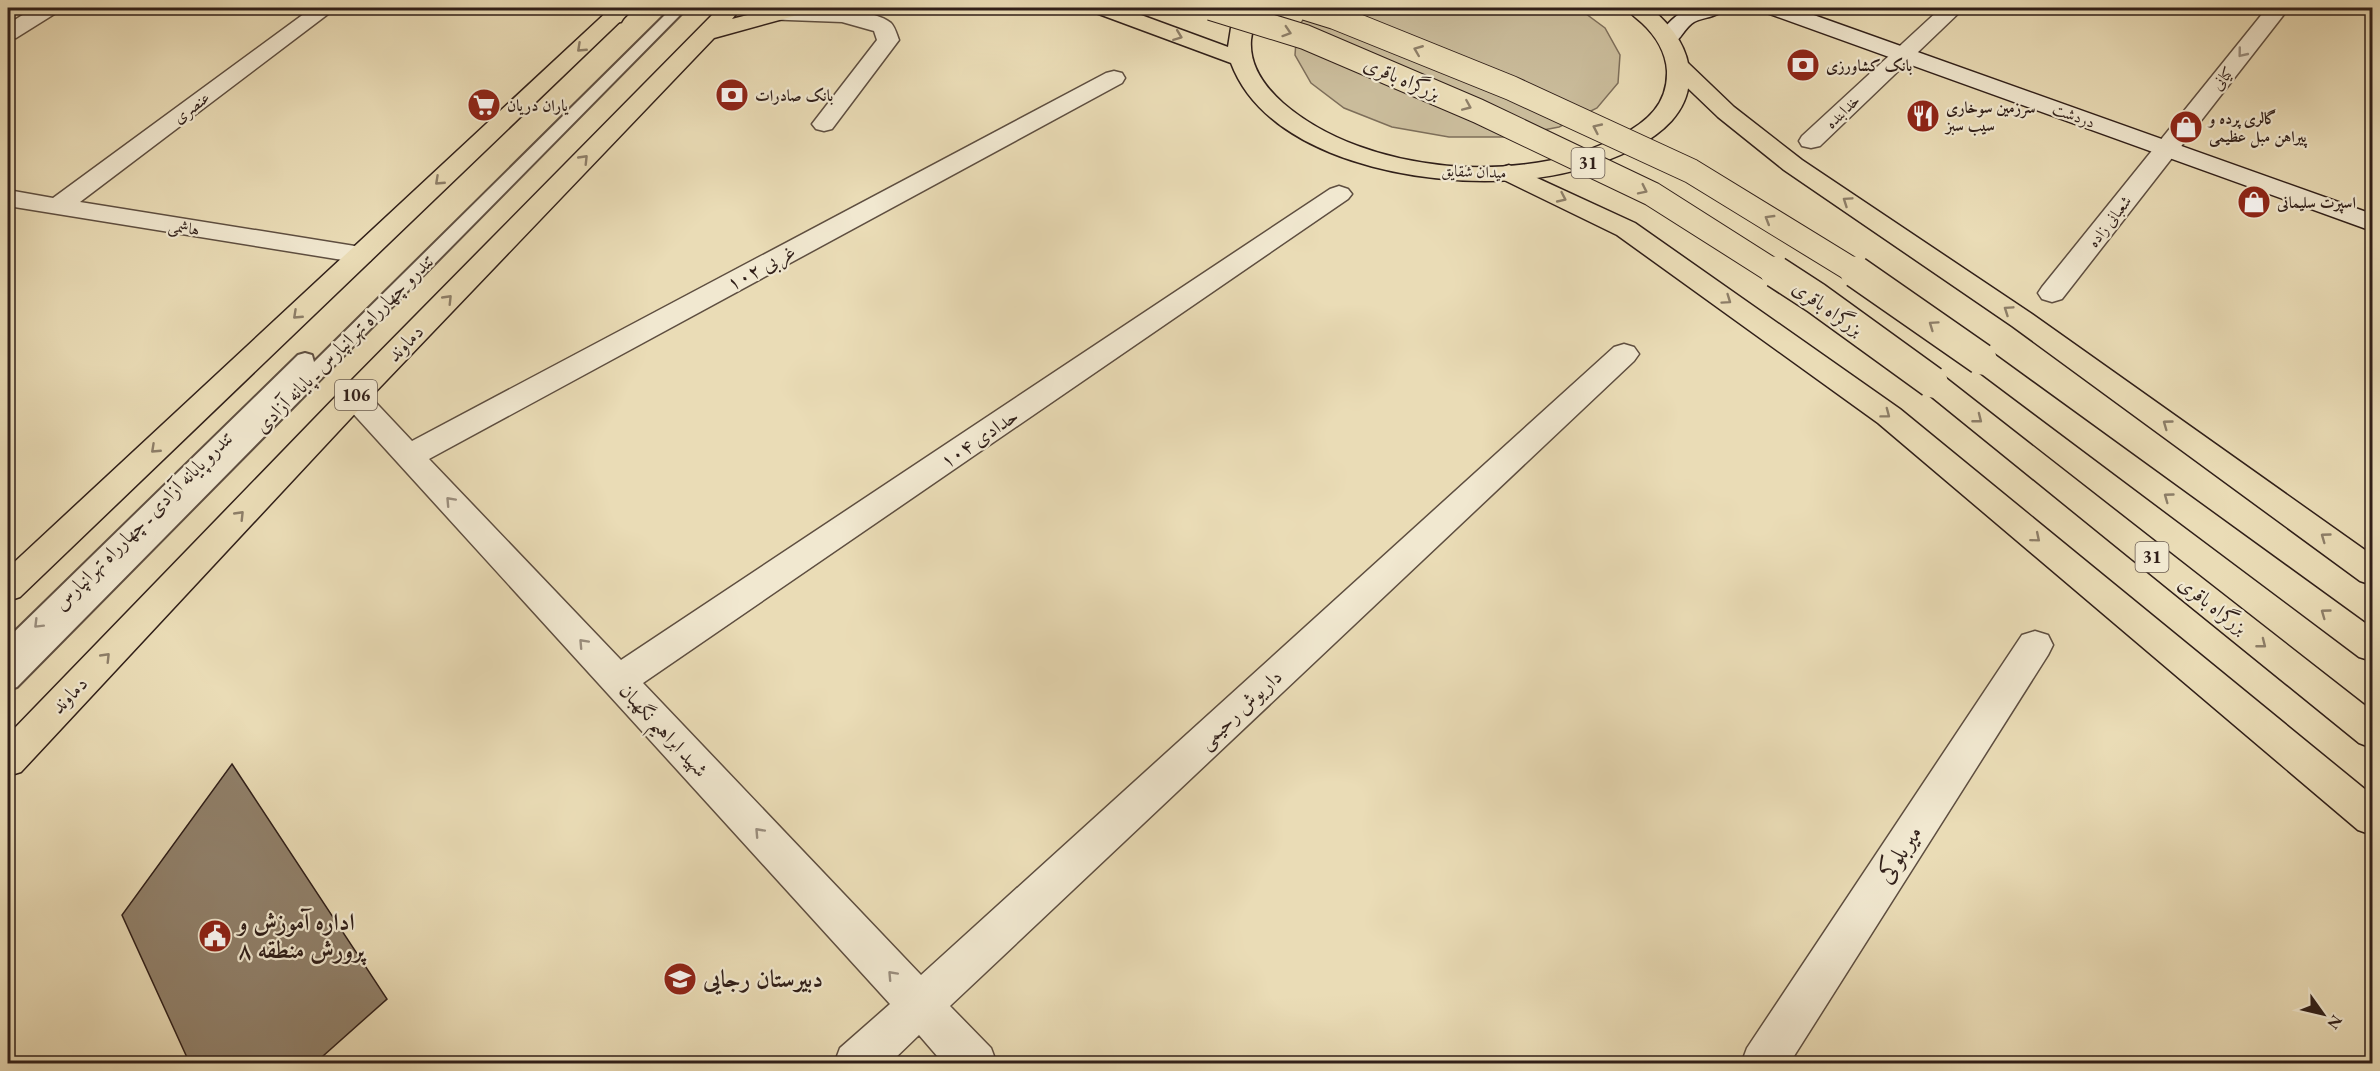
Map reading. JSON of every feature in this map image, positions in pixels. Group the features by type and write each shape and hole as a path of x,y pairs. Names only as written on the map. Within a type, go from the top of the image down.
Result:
{"main road":[{"name":"دماوند","path":"8,760 353,397 731,8"},
{"path":"707,33 797,8"},
{"path":"1104,8 1240,59"},
{"name":"بزرگراه باقری","path":"1211,8 1316,42 1478,111 1652,194 1816,298 1932,382 2373,732"},
{"name":"میدان شقایق","path":"1254,8 1241,30 1240,59 1254,89 1284,117 1327,142 1383,161 1445,172 1509,173 1569,165 1618,149 1655,126 1675,98 1680,68"},
{"name":"بزرگراه باقری","path":"1306,8 1335,17 1511,88 1691,171 1862,276 1981,359 2373,647"},
{"path":"1637,8 1644,12 1668,39 1680,68 1726,112 1793,165 2022,320 2373,572"},
{"path":"8,588 616,11"},
{"path":"1509,173 1626,229 1889,416 2373,818"}],"street":[{"path":"8,33 48,8"},
{"name":"عنصری","path":"58,206 325,8"},
{"path":"1668,39 1675,25 1692,15 1714,8"},
{"name":"دردشت","path":"1775,8 2373,223"},
{"name":"خدابنده","path":"1811,141 1953,8"},
{"name":"کیانی","path":"2166,148 2278,8"},
{"path":"770,14 863,18 883,27 888,40 824,124"},
{"name":"۱۰۲ غربی","path":"409,456 1114,78"},
{"name":"شعبانی زاده","path":"2052,293 2166,148"},
{"name":"حدادی ۱۰۴","path":"618,681 1339,194"},
{"name":"هاشمی","path":"8,198 361,255"},
{"name":"داریوش رحیمی","path":"856,1064 1623,354"},
{"name":"شهید ابراهیم نگهبان","path":"353,397 975,1064"},
{"name":"میربلوکی","path":"1763,1064 2035,645"}],"lane":[{"name":"تندرو پایانه آزادی ـ چهارراه تهرانپارس","path":"8,653 663,8"},
{"name":"تندرو چهارراه تهرانپارس ـ پایانه آزادی","path":"8,680 680,8"}],"shaded area":[{"path":"1312,8 1578,8 1605,28 1620,55 1618,83 1597,108 1559,127 1507,137 1449,137 1392,127 1344,108 1311,83 1295,55 1297,28"}],"building":[{"path":"232,764 387,999 314,1064 190,1064 122,915"}],"place":[{"name":"بانک کشاورزی","path":"1803,65"},
{"name":"بانک صادرات","path":"732,95"},
{"name":"یاران دریان","path":"484,105"},
{"name":"سرزمین سوخاری سیب سبز","path":"1923,116"},
{"name":"گالری پرده و پیراهن مبل عظیمی","path":"2186,127"},
{"name":"اسپرت سلیمانی","path":"2254,202"},
{"name":"اداره آموزش و پرورش منطقه ۸","path":"215,936"},
{"name":"دبیرستان رجایی","path":"680,979"}]}
